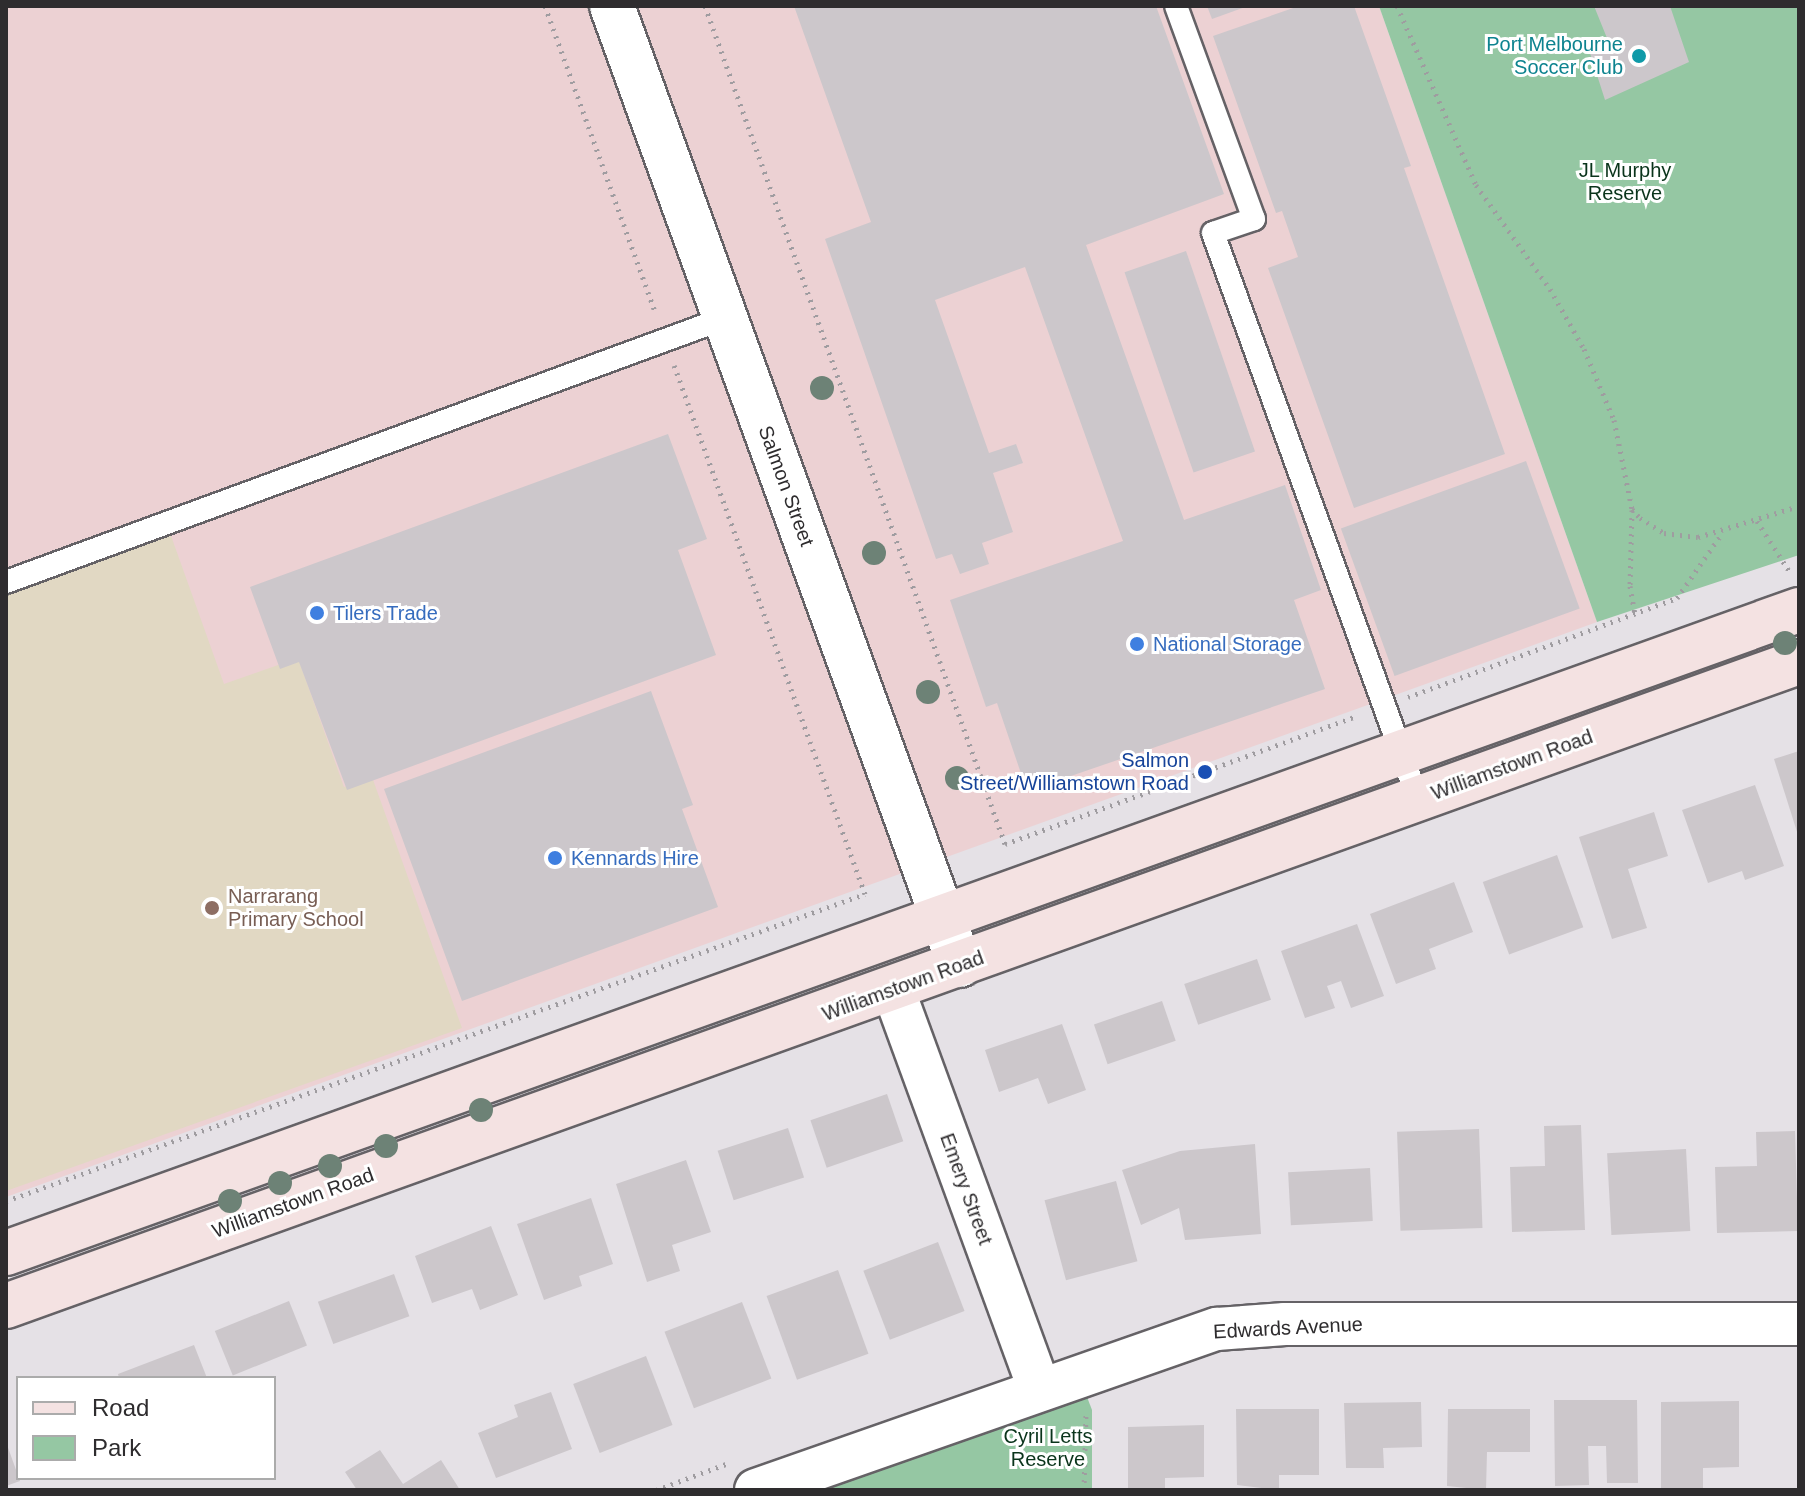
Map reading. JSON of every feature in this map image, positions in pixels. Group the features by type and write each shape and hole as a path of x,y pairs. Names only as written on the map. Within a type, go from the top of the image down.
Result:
{"main road":[{"path":"6,1253 1398,750 1799,610"},
{"name":"Williamstown Road","path":"6,1306 1799,662"}],"street":[{"name":"Salmon Street","path":"612,6 960,965"},
{"name":"Emery Street","path":"893,989 1039,1388"},
{"name":"Edwards Avenue","path":"756,1490 1195,1333 1241,1326 1799,1324"}],"lane":[{"path":"1176,6 1254,219 1213,233 1418,799"},
{"path":"6,582 725,318"}],"path":[{"path":"6,1201 865,894 545,6"},
{"path":"705,6 1005,844 1677,598 1723,532"},
{"path":"1397,6 1476,185 1550,289 1584,349 1617,431 1632,509 1630,586 1635,615"},
{"path":"1632,509 1648,526 1664,533 1688,537 1723,532 1799,506"},
{"path":"1757,521 1799,588"},
{"path":"1071,1415 1086,1410 1084,1490"}],"shaded area":[{"path":"6,6 1379,6 1597,622 6,1197"},
{"name":"Narrarang Primary School","path":"165,519 224,684 298,658 344,787 372,777 462,1028 6,1191 6,576"}],"green space":[{"name":"JL Murphy Reserve","path":"1379,6 1799,6 1799,555 1597,622"},
{"name":"Cyril Letts Reserve","path":"1084,1389 1092,1410 1092,1490 802,1490"}],"building":[{"path":"794,6 1156,6 1224,194 1086,245 1184,520 1285,485 1321,590 1294,600 1325,689 1027,791 997,703 986,707 950,600 1123,541 1025,267 935,300 989,453 1016,444 1023,463 993,473 1013,532 982,543 989,564 960,574 952,554 936,559 825,239 871,222"},
{"path":"1207,6 1248,6 1212,19"},
{"path":"1299,6 1354,6 1411,166 1404,168 1505,454 1354,508 1268,268 1298,257 1282,211 1276,213 1213,36"},
{"name":"Port Melbourne Soccer Club","path":"1594,6 1670,6 1689,62 1605,100 1589,50 1609,43"},
{"path":"1186,251 1255,451 1194,473 1125,272"},
{"path":"668,434 707,539 678,550 716,655 347,790 299,662 280,669 250,587"},
{"path":"1526,461 1580,609 1395,676 1341,528"},
{"name":"Kennards Hire","path":"651,691 693,805 682,809 718,907 462,1001 384,789"},
{"path":"1799,751 1799,835 1798,835 1774,759"},
{"path":"1755,785 1784,866 1745,880 1742,871 1708,883 1682,810"},
{"path":"1654,812 1668,856 1628,869 1647,928 1612,939 1579,837"},
{"path":"1557,855 1583,927 1509,954 1483,882"},
{"path":"1454,882 1473,932 1429,949 1436,969 1396,984 1370,914"},
{"path":"1357,924 1384,996 1351,1008 1341,981 1327,986 1335,1008 1305,1018 1281,951"},
{"path":"1257,959 1271,1000 1198,1025 1184,984"},
{"path":"1162,1001 1176,1041 1108,1064 1094,1024"},
{"path":"1062,1024 1086,1090 1048,1104 1038,1078 999,1092 985,1050"},
{"path":"887,1094 903,1141 827,1168 810,1120"},
{"path":"1581,1125 1585,1230 1512,1232 1510,1167 1545,1166 1544,1126"},
{"path":"788,1128 804,1177 734,1200 718,1151"},
{"path":"1479,1129 1482,1228 1401,1231 1397,1132"},
{"path":"1795,1131 1798,1231 1717,1233 1715,1167 1757,1166 1756,1132"},
{"path":"1255,1144 1261,1234 1185,1240 1179,1208 1141,1225 1122,1170 1180,1151"},
{"path":"1686,1149 1690,1231 1611,1235 1607,1153"},
{"path":"686,1160 711,1232 672,1245 680,1271 647,1282 616,1184"},
{"path":"1370,1168 1373,1221 1291,1225 1288,1172"},
{"path":"1116,1181 1137,1261 1066,1280 1045,1200"},
{"path":"591,1198 613,1264 579,1276 582,1286 544,1300 517,1224"},
{"path":"491,1226 518,1295 480,1310 472,1289 432,1303 415,1256"},
{"path":"938,1242 965,1311 890,1340 863,1271"},
{"path":"838,1270 868,1354 797,1380 767,1296"},
{"path":"394,1274 409,1316 333,1344 318,1302"},
{"path":"289,1301 307,1346 233,1375 215,1331"},
{"path":"742,1302 771,1379 694,1408 665,1332"},
{"path":"194,1345 206,1376 118,1376"},
{"path":"646,1356 673,1425 600,1453 573,1384"},
{"path":"551,1392 572,1449 496,1478 478,1433 518,1417 514,1405"},
{"path":"1554,1400 1637,1400 1638,1483 1607,1483 1606,1446 1588,1446 1589,1485 1555,1486"},
{"path":"1739,1401 1739,1467 1703,1468 1703,1490 1661,1490 1661,1402"},
{"path":"1421,1402 1422,1447 1383,1448 1384,1468 1346,1468 1344,1403"},
{"path":"1236,1409 1319,1409 1319,1475 1279,1475 1279,1490 1237,1485"},
{"path":"1448,1409 1530,1409 1530,1452 1487,1452 1486,1490 1447,1486"},
{"path":"1204,1425 1204,1477 1165,1478 1165,1490 1128,1490 1128,1427"},
{"path":"6,1442 16,1470 16,1480 20,1481 6,1486"},
{"path":"380,1450 403,1484 441,1460 460,1490 357,1490 345,1472"}],"place":[{"name":"Port Melbourne Soccer Club","path":"1639,56"},
{"name":"Tilers Trade","path":"317,613"},
{"name":"National Storage","path":"1137,644"},
{"name":"Salmon Street/Williamstown Road","path":"1205,772"},
{"name":"Kennards Hire","path":"555,858"},
{"name":"Narrarang Primary School","path":"212,908"}]}
